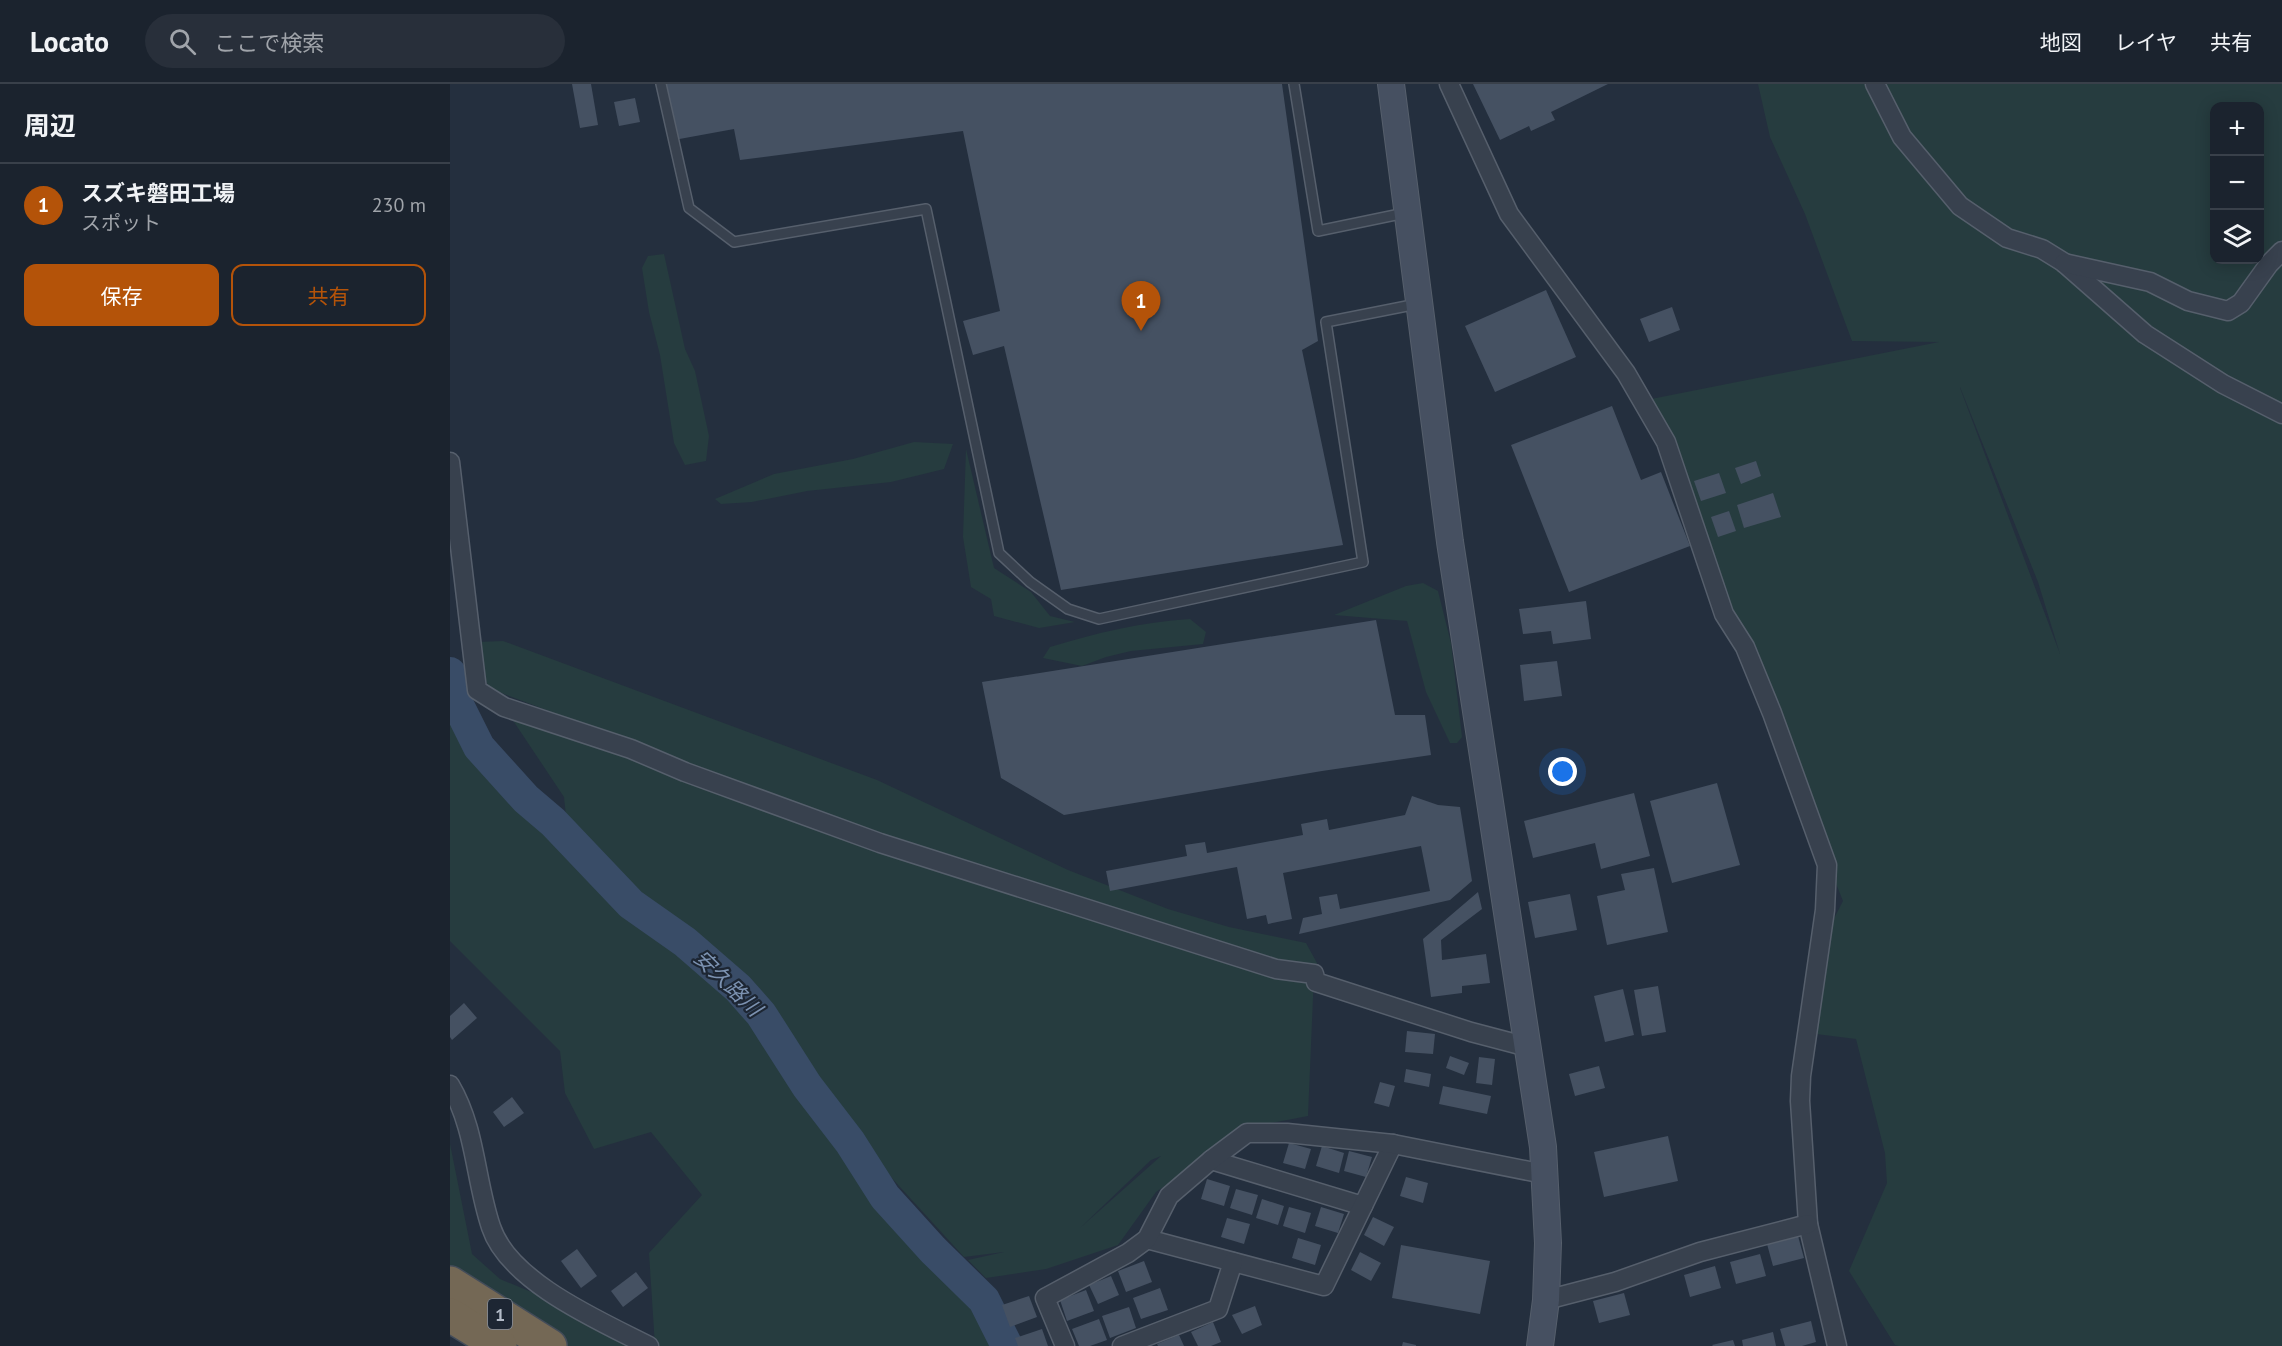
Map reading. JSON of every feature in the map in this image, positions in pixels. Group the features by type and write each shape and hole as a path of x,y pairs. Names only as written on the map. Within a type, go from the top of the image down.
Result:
{"highway":[{"name":"1","path":"450,1283 550,1346"},
{"name":"1","path":"450,1315 500,1346"}],"street":[{"path":"1391,84 1450,542 1543,1147 1548,1243 1546,1300 1540,1346"},
{"path":"1449,84 1509,214 1619,363 1666,442 1724,614 1745,647 1772,713 1827,865 1825,910 1801,1076 1800,1101 1808,1224 1837,1346"},
{"path":"1875,84 1902,137 1960,206 2007,238 2042,249 2062,262 2145,334 2223,384 2282,414"},
{"path":"2062,262 2150,282 2188,301 2228,310 2241,303 2269,264 2282,251"},
{"path":"450,462 477,690 504,707 631,749 685,772 880,843 1276,969 1314,974 1316,982 1471,1032 1528,1047"},
{"path":"450,1085 471,1134 491,1228 508,1256 536,1284 589,1316 649,1346"},
{"path":"1065,1346 1045,1298 1128,1253 1147,1239 1169,1196 1247,1132 1287,1133 1393,1144 1544,1174"},
{"path":"1147,1239 1324,1286 1393,1144"},
{"path":"1211,1160 1363,1206"},
{"path":"1546,1300 1615,1282 1700,1252 1808,1224"},
{"path":"1122,1346 1218,1309 1233,1262"}],"lane":[{"path":"661,84 689,208 734,242 926,209 999,553 1030,582 1068,609 1099,619 1363,562 1326,322 1420,303"},
{"path":"1294,84 1318,231 1408,213"}],"green space":[{"path":"1758,84 2282,84 2282,1346 1899,1346 1895,1345 1849,1271 1887,1183 1885,1153 1856,1039 1816,1034 1826,934 1843,901 1641,401 1939,342 1852,341 1805,214 1770,137","holes":["1960,387 2038,582 2060,654"]},
{"path":"664,254 685,349 695,371 709,436 706,461 685,465 674,443 660,355 649,312 642,268 648,256"},
{"path":"914,442 953,444 944,469 891,482 807,491 752,502 721,504 715,499 774,474 853,459"},
{"path":"966,449 994,568 1031,592 1050,616 1075,622 1039,628 994,616 991,599 971,587 963,537"},
{"path":"1423,583 1438,591 1451,643 1462,737 1457,743 1450,743 1426,692 1407,621 1334,615 1406,586"},
{"path":"1190,619 1206,632 1203,644 1131,651 1082,666 1043,658 1050,647 1084,637 1136,625"},
{"path":"503,641 877,780 1068,870 1168,909 1229,927 1306,943 1317,963 1314,974 1308,1116 1250,1127 1156,1192 1118,1245 1046,1269 986,1278 968,1260 1004,1252 964,1257 858,1141 759,991 637,896 567,826 564,797 504,707 961,867 491,689 468,655 478,642","holes":["1161,1156 1080,1228 1151,1160"]},
{"path":"450,686 489,758 605,882 728,988 764,1032 796,1091 848,1152 900,1235 962,1291 1001,1346 655,1346 649,1253 702,1195 651,1132 594,1149 565,1093 560,1051 450,941"},
{"path":"450,1144 472,1254 500,1279 589,1316 635,1346 564,1346 450,1274"}],"building":[{"path":"572,84 591,84 598,125 580,128"},
{"path":"663,84 1282,84 1318,341 1302,350 1343,545 1061,590 1004,346 973,355 963,321 1000,311 963,131 740,160 734,129 674,140"},
{"path":"1473,84 1608,84 1551,112 1555,120 1531,131 1529,126 1500,140"},
{"path":"635,98 640,122 619,126 614,102"},
{"path":"1546,290 1576,357 1495,392 1465,326"},
{"path":"1672,307 1680,330 1649,342 1640,319"},
{"path":"1612,406 1641,480 1661,472 1690,546 1569,592 1511,445"},
{"path":"1756,461 1761,476 1741,484 1735,468"},
{"path":"1719,473 1726,493 1701,501 1694,481"},
{"path":"1773,493 1781,517 1744,528 1737,505"},
{"path":"1729,511 1736,531 1718,537 1711,517"},
{"path":"1586,601 1591,639 1553,644 1551,631 1523,634 1519,609"},
{"path":"1376,620 1395,715 1425,715 1431,755 1064,815 1001,778 982,682"},
{"path":"1557,661 1562,696 1524,701 1520,665"},
{"path":"1717,783 1740,865 1672,883 1650,801"},
{"path":"1634,793 1650,856 1601,869 1595,843 1533,858 1524,821"},
{"path":"1412,796 1438,805 1460,807 1472,881 1450,900 1299,934 1303,918 1322,914 1319,897 1337,894 1340,909 1430,891 1421,846 1283,873 1292,919 1268,924 1266,915 1247,919 1237,867 1110,891 1106,871 1187,856 1185,845 1205,842 1207,853 1303,835 1301,824 1327,819 1329,830 1405,815"},
{"path":"1654,868 1668,932 1607,945 1597,896 1625,890 1621,874"},
{"path":"1478,892 1482,909 1441,940 1442,960 1486,954 1490,983 1462,986 1462,993 1431,997 1423,939"},
{"path":"1570,894 1577,930 1535,938 1528,902"},
{"path":"1658,986 1666,1032 1642,1036 1634,990"},
{"path":"1623,989 1634,1035 1605,1042 1594,996"},
{"path":"464,1003 477,1018 452,1040 450,1016"},
{"path":"1407,1031 1435,1034 1433,1054 1405,1052"},
{"path":"1450,1056 1469,1063 1464,1075 1446,1068"},
{"path":"1479,1057 1495,1059 1492,1085 1476,1083"},
{"path":"1599,1066 1605,1088 1575,1096 1569,1074"},
{"path":"1406,1069 1431,1074 1429,1087 1404,1082"},
{"path":"1380,1082 1395,1086 1389,1107 1374,1103"},
{"path":"1443,1086 1491,1096 1487,1114 1439,1104"},
{"path":"512,1097 524,1113 504,1127 493,1112"},
{"path":"1668,1136 1678,1181 1604,1197 1594,1152"},
{"path":"1289,1143 1311,1149 1305,1169 1283,1163"},
{"path":"1322,1146 1344,1153 1339,1173 1316,1166"},
{"path":"1349,1151 1372,1157 1366,1177 1344,1171"},
{"path":"1406,1177 1428,1183 1423,1203 1400,1196"},
{"path":"1207,1179 1230,1186 1224,1206 1201,1199"},
{"path":"1236,1189 1258,1195 1252,1215 1230,1208"},
{"path":"1262,1199 1284,1206 1278,1225 1256,1218"},
{"path":"1289,1207 1311,1213 1305,1233 1283,1226"},
{"path":"1321,1207 1344,1214 1338,1233 1315,1226"},
{"path":"1373,1217 1394,1227 1384,1246 1364,1235"},
{"path":"1227,1218 1250,1224 1244,1244 1221,1237"},
{"path":"1798,1236 1804,1258 1773,1266 1767,1244"},
{"path":"1298,1238 1321,1245 1315,1265 1292,1258"},
{"path":"1401,1245 1490,1261 1480,1314 1392,1298"},
{"path":"577,1249 597,1276 581,1288 561,1261"},
{"path":"1360,1252 1381,1263 1371,1281 1351,1270"},
{"path":"1760,1254 1766,1276 1736,1284 1730,1262"},
{"path":"1144,1261 1152,1282 1126,1292 1118,1271"},
{"path":"1715,1266 1721,1288 1690,1297 1684,1275"},
{"path":"636,1272 648,1288 623,1307 611,1291"},
{"path":"1111,1276 1119,1295 1098,1304 1089,1285"},
{"path":"1160,1288 1168,1310 1141,1319 1133,1298"},
{"path":"1086,1290 1094,1311 1067,1321 1060,1300"},
{"path":"1624,1293 1630,1315 1599,1323 1593,1301"},
{"path":"1029,1296 1037,1317 1010,1327 1002,1305"},
{"path":"1255,1306 1262,1325 1242,1334 1232,1315"},
{"path":"1129,1307 1136,1328 1110,1338 1102,1316"},
{"path":"1099,1319 1107,1340 1090,1346 1079,1346 1072,1329"},
{"path":"1811,1321 1816,1342 1802,1346 1785,1346 1780,1329"},
{"path":"1213,1322 1221,1342 1211,1346 1198,1346 1191,1332"},
{"path":"1042,1329 1048,1346 1018,1346 1015,1338"},
{"path":"1773,1332 1776,1346 1743,1346 1742,1340"},
{"path":"1179,1335 1184,1346 1158,1346 1157,1344"},
{"path":"1733,1340 1735,1346 1712,1345"},
{"path":"1403,1342 1416,1345 1416,1346 1402,1346"}],"waterway":[{"name":"安久路川","path":"450,673 457,703 479,747 526,799 553,822 631,904 685,942 738,988 761,1014 807,1086 850,1142 885,1197 933,1250 984,1300 1007,1346"}],"place":[{"name":"スズキ磐田工場","path":"1141,331"}]}
